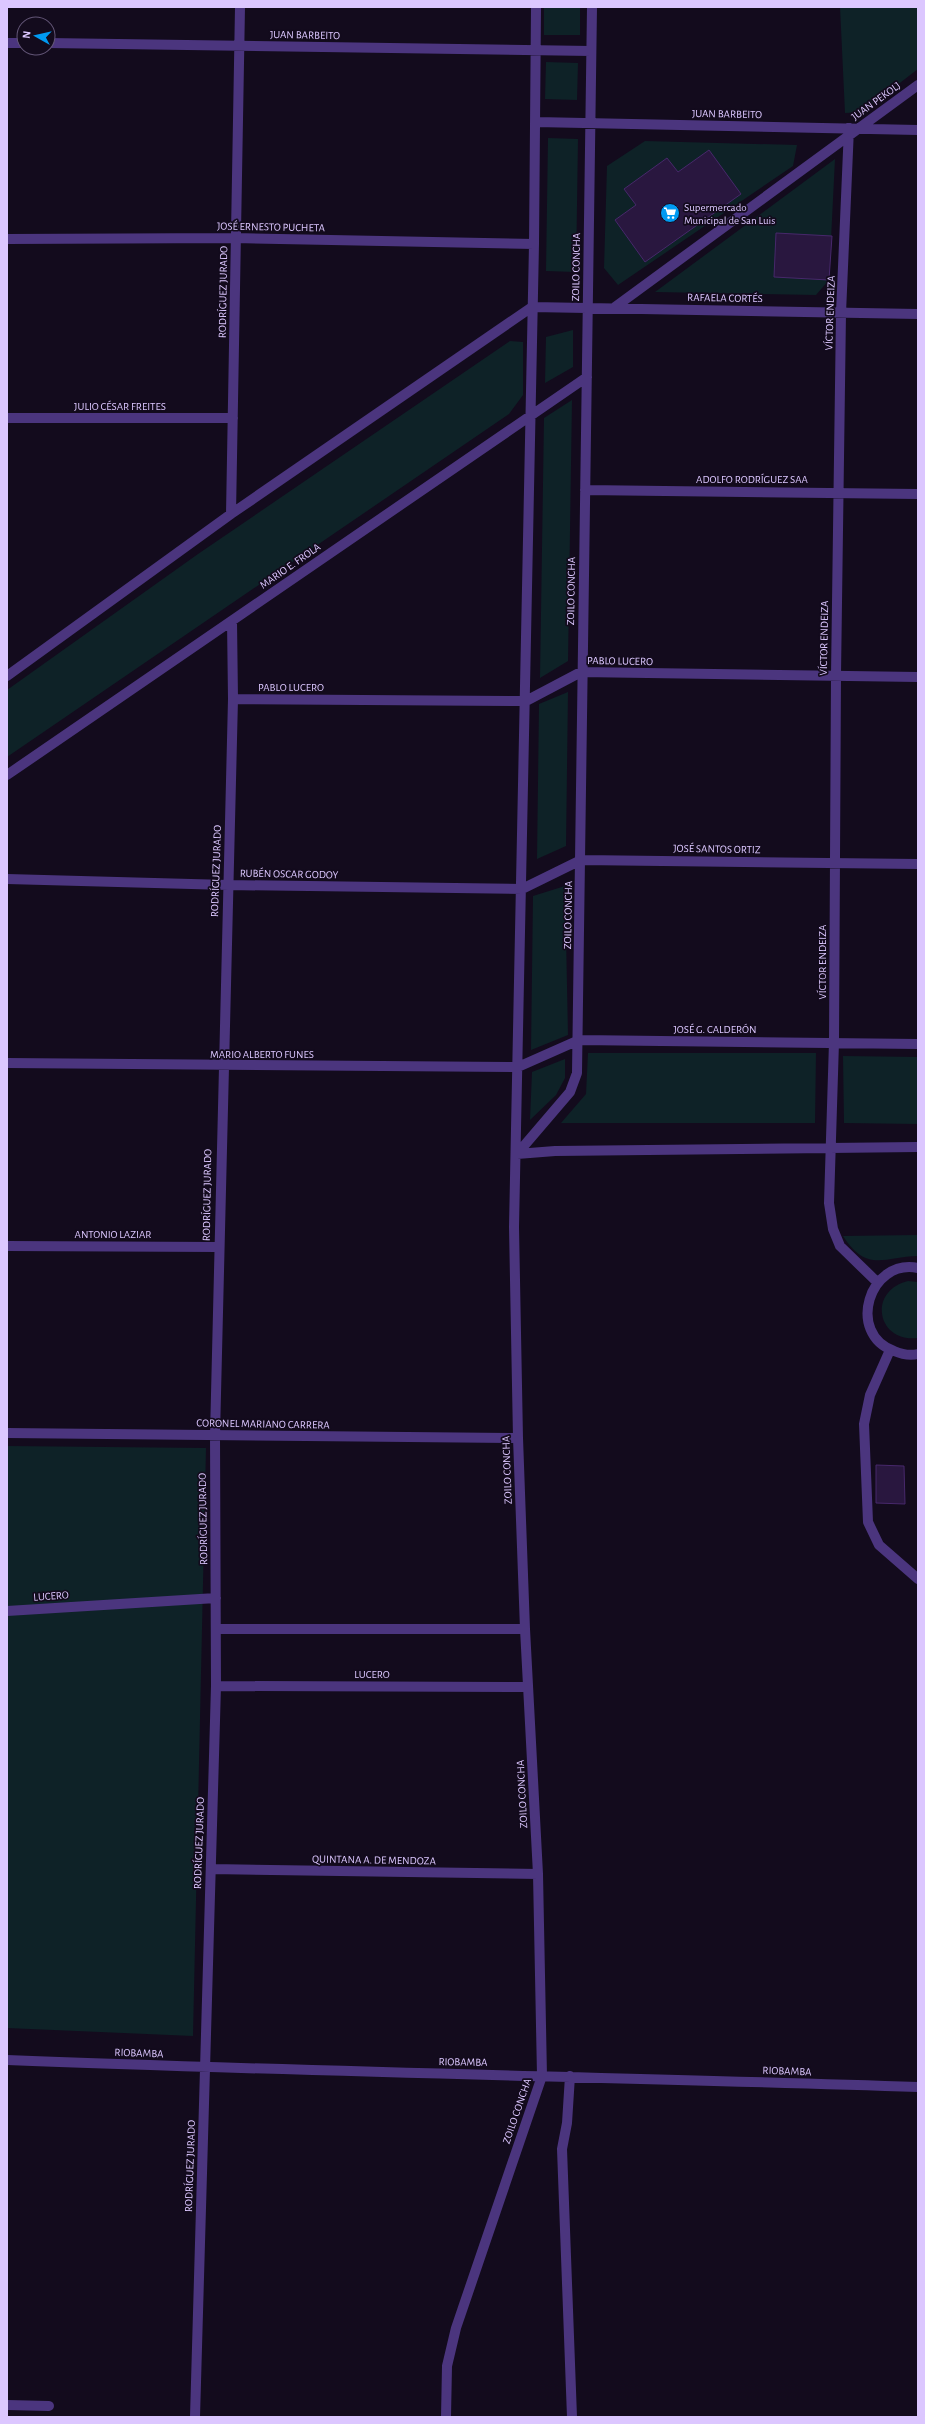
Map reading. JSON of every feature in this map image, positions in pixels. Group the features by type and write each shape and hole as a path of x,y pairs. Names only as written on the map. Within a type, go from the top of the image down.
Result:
{"street":[{"name":"RODRÍGUEZ JURADO","path":"231,514 240,7"},
{"name":"ZOILO CONCHA","path":"446,2417 448,2366 456,2328 542,2076 538,1874 525,1629 518,1438 514,1228 517,1154 526,701 536,122 536,7"},
{"name":"ZOILO CONCHA","path":"517,1154 570,1092 577,1073 579,1040 581,860 581,672 592,7"},
{"name":"JUAN BARBEITO","path":"56,43 592,51"},
{"name":"JUAN PEKOLJ","path":"615,307 852,131 918,85"},
{"name":"JUAN BARBEITO","path":"536,122 852,131 918,130"},
{"name":"VÍCTOR ENDEIZA","path":"852,131 841,313 834,862 834,1042 829,1147 829,1203 833,1229 840,1246 877,1282"},
{"name":"JOSÉ ERNESTO PUCHETA","path":"7,238 235,238 534,244"},
{"name":"RAFAELA CORTÉS","path":"532,307 615,307 918,314"},
{"path":"7,676 231,514 532,307"},
{"name":"MARIO E. FROLA","path":"7,775 587,377"},
{"name":"JULIO CÉSAR FREITES","path":"7,418 233,418"},
{"name":"ADOLFO RODRÍGUEZ SAA","path":"585,490 918,494"},
{"name":"RODRÍGUEZ JURADO","path":"195,2417 216,1686 217,1629 215,1435 222,1066 232,699 232,621"},
{"name":"PABLO LUCERO","path":"232,699 526,701 581,672 918,677"},
{"name":"JOSÉ SANTOS ORTIZ","path":"522,888 581,860 918,864"},
{"name":"RUBÉN OSCAR GODOY","path":"7,879 228,885 522,888"},
{"name":"JOSÉ G. CALDERÓN","path":"518,1067 579,1040 918,1044"},
{"name":"MARIO ALBERTO FUNES","path":"7,1063 222,1066 518,1067"},
{"path":"517,1154 555,1150 918,1147"},
{"name":"ANTONIO LAZIAR","path":"7,1246 218,1247"},
{"path":"918,1268 899,1269 887,1274 877,1282 870,1293 867,1306 868,1319 872,1331 879,1342 890,1350 902,1354 918,1354"},
{"path":"890,1350 870,1395 864,1424 868,1522 879,1545 918,1579"},
{"name":"CORONEL MARIANO CARRERA","path":"7,1433 518,1438"},
{"name":"LUCERO","path":"7,1611 216,1598"},
{"path":"217,1629 525,1629"},
{"name":"LUCERO","path":"216,1686 528,1687"},
{"name":"QUINTANA A. DE MENDOZA","path":"211,1869 538,1874"},
{"name":"RIOBAMBA","path":"7,2060 205,2068 570,2076 918,2087"},
{"path":"570,2076 567,2123 562,2149 572,2417"},
{"path":"7,2405 49,2406"}],"green space":[{"path":"544,7 580,7 580,35 544,35"},
{"path":"840,7 918,7 918,69 862,112 845,113"},
{"path":"546,62 578,63 577,100 545,99"},
{"path":"548,138 578,139 576,272 546,271"},
{"path":"645,141 797,145 793,166 618,285 604,268 607,166"},
{"path":"835,159 829,280 816,295 655,292"},
{"path":"573,330 573,367 545,383 546,337"},
{"path":"510,341 523,342 523,395 509,414 7,757 7,690 198,554"},
{"path":"572,400 568,661 540,678 544,418"},
{"path":"568,692 566,846 537,859 539,704"},
{"path":"565,886 568,1035 531,1050 533,896"},
{"path":"588,1053 816,1053 815,1123 561,1123 586,1094"},
{"path":"843,1056 918,1057 918,1124 844,1123"},
{"path":"565,1059 565,1078 556,1095 530,1120 532,1072"},
{"path":"918,1235 918,1256 885,1260 868,1259 860,1255 852,1248 843,1236"},
{"path":"908,1281 918,1282 918,1338 904,1337 893,1333 886,1325 882,1315 882,1305 886,1295 895,1287"},
{"path":"7,1446 206,1448 193,2036 7,2028"}],"building":[{"name":"Supermercado Municipal de San Luis","path":"709,150 741,194 645,262 615,220 636,205 624,189 667,158 678,172"},
{"path":"776,233 832,236 829,280 774,277"},
{"path":"876,1465 904,1466 905,1504 876,1503"}],"place":[{"name":"Supermercado Municipal de San Luis","path":"670,213"}]}
